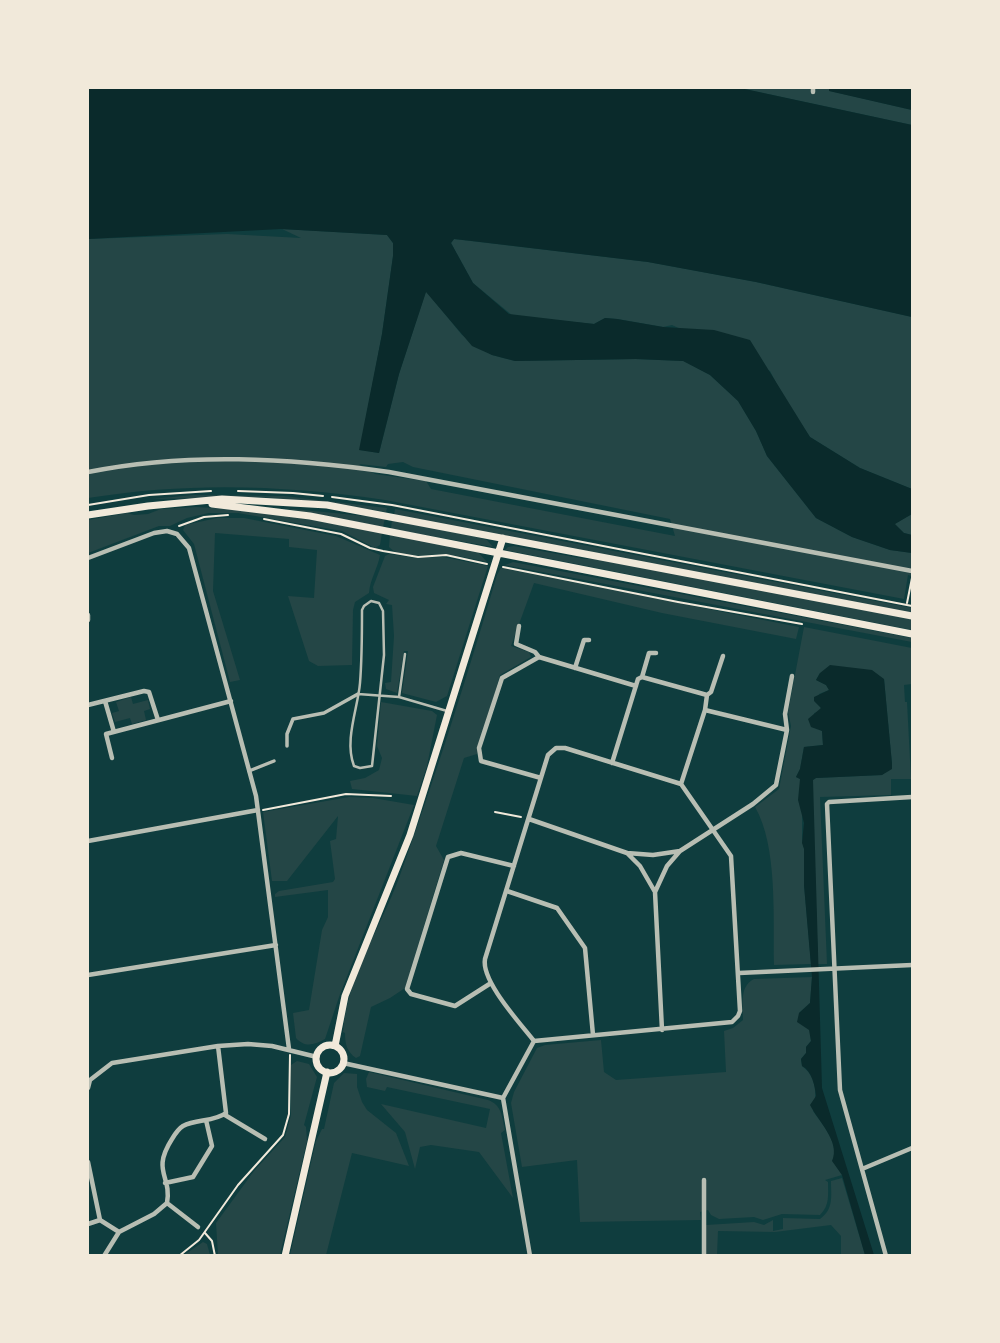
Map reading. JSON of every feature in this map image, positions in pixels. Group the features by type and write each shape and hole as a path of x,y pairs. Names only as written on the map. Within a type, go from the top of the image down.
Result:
{"main road":[{"path":"88,515 148,506 240,499 327,505 912,616"},
{"path":"201,502 310,516 912,634"},
{"path":"335,1046 345,996 419,806 503,538"},
{"path":"335,1046 342,1051 343,1063 337,1071 327,1072 319,1066 317,1057 323,1048 335,1046"},
{"path":"285,1255 327,1072"}],"street":[{"path":"88,472 185,459 293,460 341,465 389,472 912,574"},
{"path":"88,558 164,531 181,537 189,548 258,810 289,1049"},
{"path":"519,625 516,644 536,652 539,657 636,686"},
{"path":"575,668 584,640 589,640"},
{"path":"612,763 638,679 642,677 649,653 656,653"},
{"path":"681,784 705,710 707,695 711,692 723,656"},
{"path":"539,657 502,678 479,748 481,761 541,778"},
{"path":"655,892 667,866 680,851 714,831 776,785 792,676"},
{"path":"642,677 707,695"},
{"path":"88,705 149,692 158,720"},
{"path":"287,746 287,734 293,719 324,713 358,694"},
{"path":"105,701 114,732"},
{"path":"111,758 106,734 231,701"},
{"path":"705,710 786,730"},
{"path":"556,748 565,748 681,784 733,860 740,1011 736,1020 727,1024 534,1041 491,983 484,962 548,755 556,748"},
{"path":"249,771 274,761"},
{"path":"886,1255 839,1090 827,804 912,797"},
{"path":"88,841 258,810"},
{"path":"529,819 627,853 653,855 680,851"},
{"path":"491,983 455,1006 411,994 407,989 448,857 461,853 514,866"},
{"path":"627,853 640,866 655,892 662,1030"},
{"path":"507,891 557,908 585,948 593,1035"},
{"path":"88,975 276,945"},
{"path":"738,972 912,965"},
{"path":"530,1255 503,1098 534,1041"},
{"path":"88,1088 89,1081 106,1066 118,1061 218,1046 256,1045 289,1049 317,1057"},
{"path":"218,1046 227,1108 225,1115"},
{"path":"343,1063 503,1098"},
{"path":"198,1227 167,1203 162,1168 163,1154 176,1131 185,1125 225,1115 265,1139"},
{"path":"165,1183 193,1177 212,1146 206,1120"},
{"path":"862,1169 912,1148"},
{"path":"88,1162 100,1220 119,1232"},
{"path":"704,1255 705,1180"},
{"path":"104,1255 119,1232 154,1214 167,1203"},
{"path":"88,1224 100,1220"}],"lane":[{"path":"371,601 379,603 383,611 384,655 380,694 372,766 354,766 353,722 362,645 362,610 371,601"},
{"path":"399,697 405,654"},
{"path":"358,694 399,697 450,711"}],"path":[{"path":"175,533 182,524 191,520 229,515"},
{"path":"261,519 341,534 383,551 418,557 446,555 802,624"},
{"path":"907,604 912,574"},
{"path":"258,810 346,794 391,796"},
{"path":"495,811 529,819"},
{"path":"179,1255 196,1243 238,1185 283,1135 290,1106 289,1059"},
{"path":"204,1232 212,1241 215,1255"}],"shaded area":[{"path":"88,88 740,88 912,125 912,317 756,282 648,262 454,239 451,243 473,283 509,314 594,324 605,318 617,319 663,327 714,330 750,340 810,437 860,468 912,489 912,514 895,524 904,533 912,535 912,553 890,550 852,537 816,518 767,456 738,401 710,375 683,361 515,361 492,355 472,346 426,292 399,374 379,453 359,450 382,334 393,243 387,235 281,229 88,239"},
{"path":"740,88 830,88 830,91 912,110 912,125"},
{"path":"829,88 912,88 912,110 829,91"},
{"path":"282,229 387,235 393,243 382,334 360,450 379,453 399,374 426,291 462,335 492,355 515,361 684,361 710,375 738,401 767,456 816,518 852,537 890,550 912,553 912,576 908,575 904,599 347,495 236,487 163,489 88,498 88,239 227,234 301,238","holes":["403,462 413,467 670,519 675,536 431,489 426,481 375,474 359,464 386,467 388,464"]},
{"path":"454,239 648,262 756,282 912,317 912,489 860,468 810,437 787,404 770,371 672,325 663,327 605,318 594,324 513,316 473,283 451,243"},
{"path":"193,495 284,496 387,508 386,512 261,497 151,499"},
{"path":"196,507 266,513 382,533 380,545 375,548 342,531 238,513 209,513 187,518 170,526 159,526 88,553 88,520 127,513 148,514 161,509"},
{"path":"283,508 385,518 383,527"},
{"path":"395,509 912,608 912,614 394,515"},
{"path":"912,514 912,535 904,533 894,524"},
{"path":"217,518 244,518 336,536 380,555 369,593 355,602 352,665 318,666 309,661 288,596 314,598 317,550 289,547 289,539 215,533 213,591 240,680 230,682 194,544 183,530 185,525"},
{"path":"392,519 481,538 493,547 391,529"},
{"path":"390,534 478,552 487,562 442,554 400,554 389,547"},
{"path":"514,546 585,559 600,559 912,619 912,630 505,550"},
{"path":"389,554 415,558 443,557 488,566 447,696 436,702 402,693 408,651 404,651 397,693 386,689 385,683 391,682 394,636 392,605 386,604 389,600 374,593 373,587 385,556"},
{"path":"513,562 912,638 912,642 505,565"},
{"path":"501,568 799,627 796,639 662,613 534,583 511,646 529,652 531,657 500,675 477,754 464,758 436,846 444,860 405,988 371,1007 360,1056 356,1058 346,1044 343,1032 351,992 399,878"},
{"path":"804,627 912,648 912,684 904,685 911,779 891,779 891,795 820,797 827,964 818,964 812,795 802,817 804,885 811,964 774,965 771,862 768,842 755,807 779,789 791,726 788,712","holes":["820,673 884,679 892,764 882,775 816,778 813,780 813,788 801,785 800,779 796,777 804,747 823,745 822,731 814,713 821,708 818,704 819,694 829,690 826,685 816,680"]},
{"path":"830,665 872,670 884,679 892,764 892,769 882,775 813,780 822,1088 874,1255 865,1255 842,1175 832,1161 834,1154 831,1139 810,1105 816,1096 815,1088 811,1075 802,1066 801,1059 811,1041 809,1030 797,1022 799,1013 810,1003 812,977 804,885 804,823 798,800 800,779 796,777 804,747 823,745 822,731 811,727 808,719 821,708 814,701 814,697 829,690 826,685 816,680"},
{"path":"131,697 133,704 148,700 150,709 144,711 146,720 132,724 130,718 115,722 112,713 119,711 116,702"},
{"path":"381,702 432,711 437,715 427,766 417,796 352,789 350,781 365,778 379,770 382,758 377,746"},
{"path":"349,797 414,805 325,1039 306,1044 296,1038 293,1013 309,1010 322,930 328,917 328,890 275,897 275,894 279,891 333,882 335,879 330,841 336,839 338,816 287,881 272,881 263,812"},
{"path":"812,977 810,1003 799,1013 810,1030 811,1041 801,1059 802,1066 811,1075 815,1093 813,1111 832,1141 835,1155 833,1161 842,1175 825,1180 828,1182 828,1200 820,1215 782,1214 763,1220 754,1217 719,1219 708,1210 700,1212 701,1220 580,1222 577,1160 522,1167 511,1103 537,1048 601,1040 604,1072 616,1080 726,1072 724,1031 743,1020 743,997 749,982 754,979"},
{"path":"297,1061 309,1064 317,1077 304,1125 307,1141 280,1255 218,1255 216,1223 254,1171 285,1137 291,1115 291,1065"},
{"path":"369,1072 493,1102 501,1112 505,1130 501,1133 513,1198 479,1152 431,1145 420,1147 415,1169 405,1132 381,1104 486,1128 490,1109 387,1087 385,1091 367,1087"},
{"path":"344,1073 357,1074 357,1087 362,1102 367,1110 396,1133 409,1166 352,1153 326,1255 290,1255 316,1141 324,1129 334,1083"},
{"path":"842,1178 865,1255 841,1255 841,1236 831,1225 775,1232 718,1231 717,1255 706,1255 706,1225 754,1222 764,1225 773,1220 773,1231 783,1229 783,1218 820,1219 830,1207 831,1181"},
{"path":"203,1242 207,1244 210,1255 184,1255"}]}
